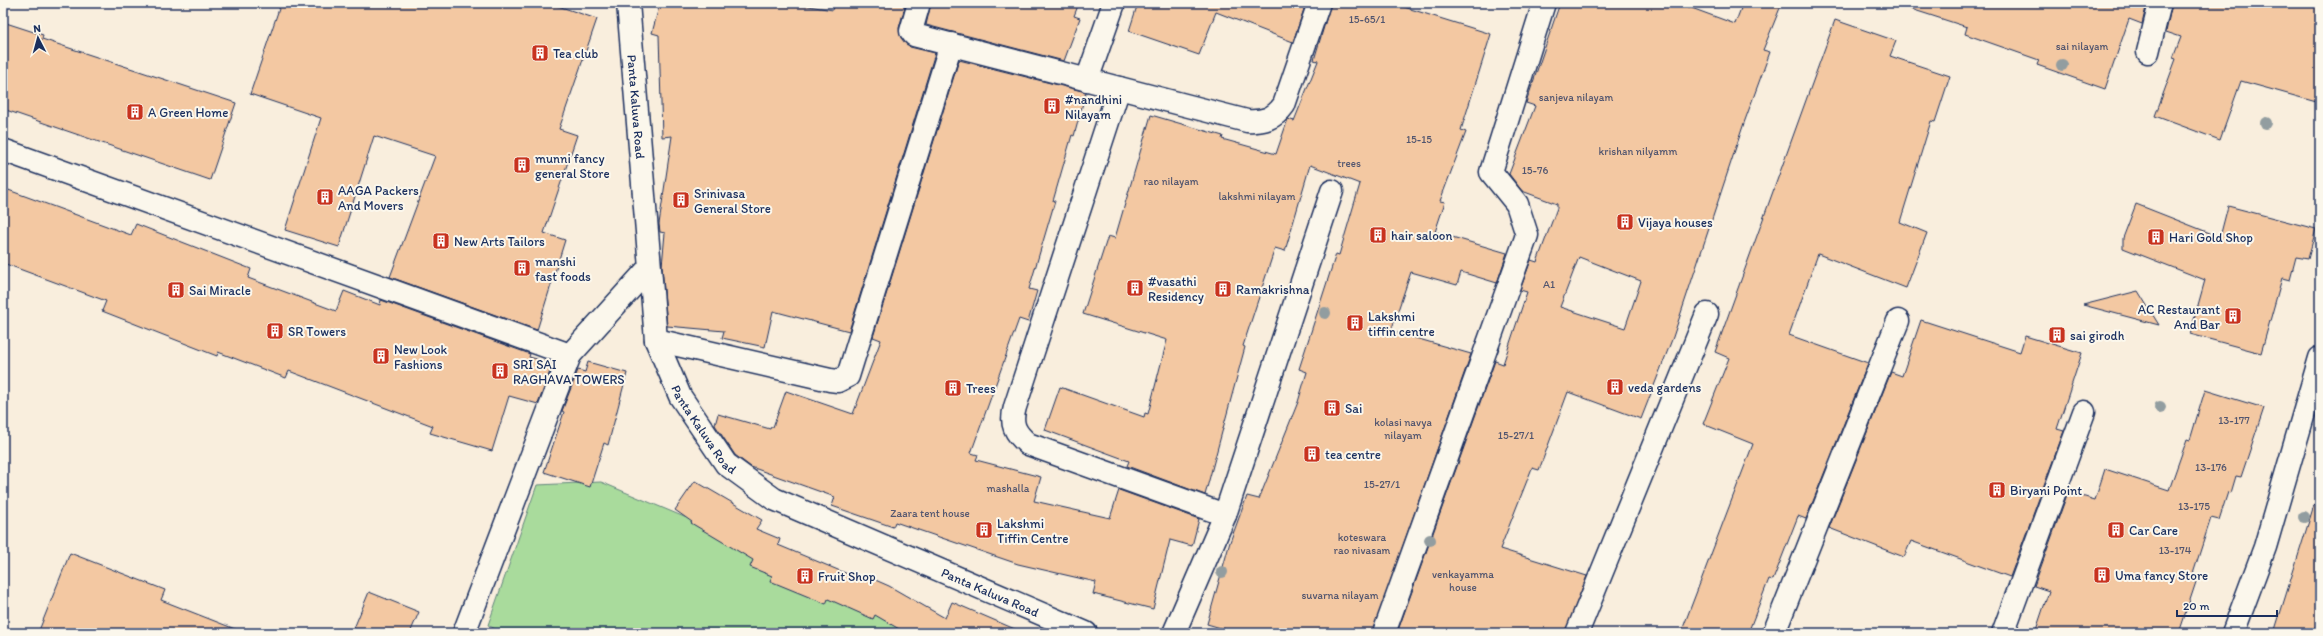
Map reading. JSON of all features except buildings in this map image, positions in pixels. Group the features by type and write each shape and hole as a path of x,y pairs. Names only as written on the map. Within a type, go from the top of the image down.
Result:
{"street":[{"name":"Panta Kaluva Road","path":"628,3 656,340 680,396 726,464 774,499 1086,633"},
{"path":"919,3 911,31 914,35 1246,121 1258,122 1270,119 1278,114 1284,104 1319,3"},
{"path":"1087,80 1114,3"},
{"path":"1384,633 1527,235 1517,204 1491,172 1544,3"},
{"path":"2148,52 2160,3"},
{"path":"656,340 830,380 838,381 848,376 951,44"},
{"path":"1119,88 1015,407 1013,426 1018,436 1028,444 1225,514"},
{"path":"3,150 570,355"},
{"path":"1174,633 1225,514 1332,191"},
{"path":"464,633 570,355 649,268"},
{"path":"1577,633 1707,314"},
{"path":"1774,633 1898,322"},
{"path":"2233,633 2265,546 2320,358"},
{"path":"2003,633 2084,412"}],"green space":[{"path":"601,482 960,633 502,633 488,625 537,485"}],"place":[{"name":"Tea club","path":"540,53"},
{"name":"#nandhini Nilayam","path":"1052,106"},
{"name":"A Green Home","path":"135,112"},
{"name":"munni fancy general Store","path":"522,165"},
{"name":"AAGA Packers And Movers","path":"325,197"},
{"name":"Srinivasa General Store","path":"681,200"},
{"name":"Vijaya houses","path":"1625,222"},
{"name":"hair saloon","path":"1378,235"},
{"name":"Hari Gold Shop","path":"2156,237"},
{"name":"New Arts Tailors","path":"441,241"},
{"name":"manshi fast foods","path":"522,268"},
{"name":"#vasathi Residency","path":"1135,288"},
{"name":"Ramakrishna","path":"1223,289"},
{"name":"Sai Miracle","path":"176,290"},
{"name":"AC Restaurant And Bar","path":"2233,316"},
{"name":"Lakshmi tiffin centre","path":"1355,323"},
{"name":"SR Towers","path":"275,331"},
{"name":"sai girodh","path":"2057,335"},
{"name":"New Look Fashions","path":"381,356"},
{"name":"SRI SAI RAGHAVA TOWERS","path":"500,371"},
{"name":"veda gardens","path":"1615,387"},
{"name":"Trees","path":"953,388"},
{"name":"Sai","path":"1332,408"},
{"name":"tea centre","path":"1312,454"},
{"name":"Biryani Point","path":"1997,490"},
{"name":"Lakshmi Tiffin Centre","path":"984,530"},
{"name":"Car Care","path":"2116,530"},
{"name":"Uma fancy Store","path":"2102,575"},
{"name":"Fruit Shop","path":"805,576"}]}
